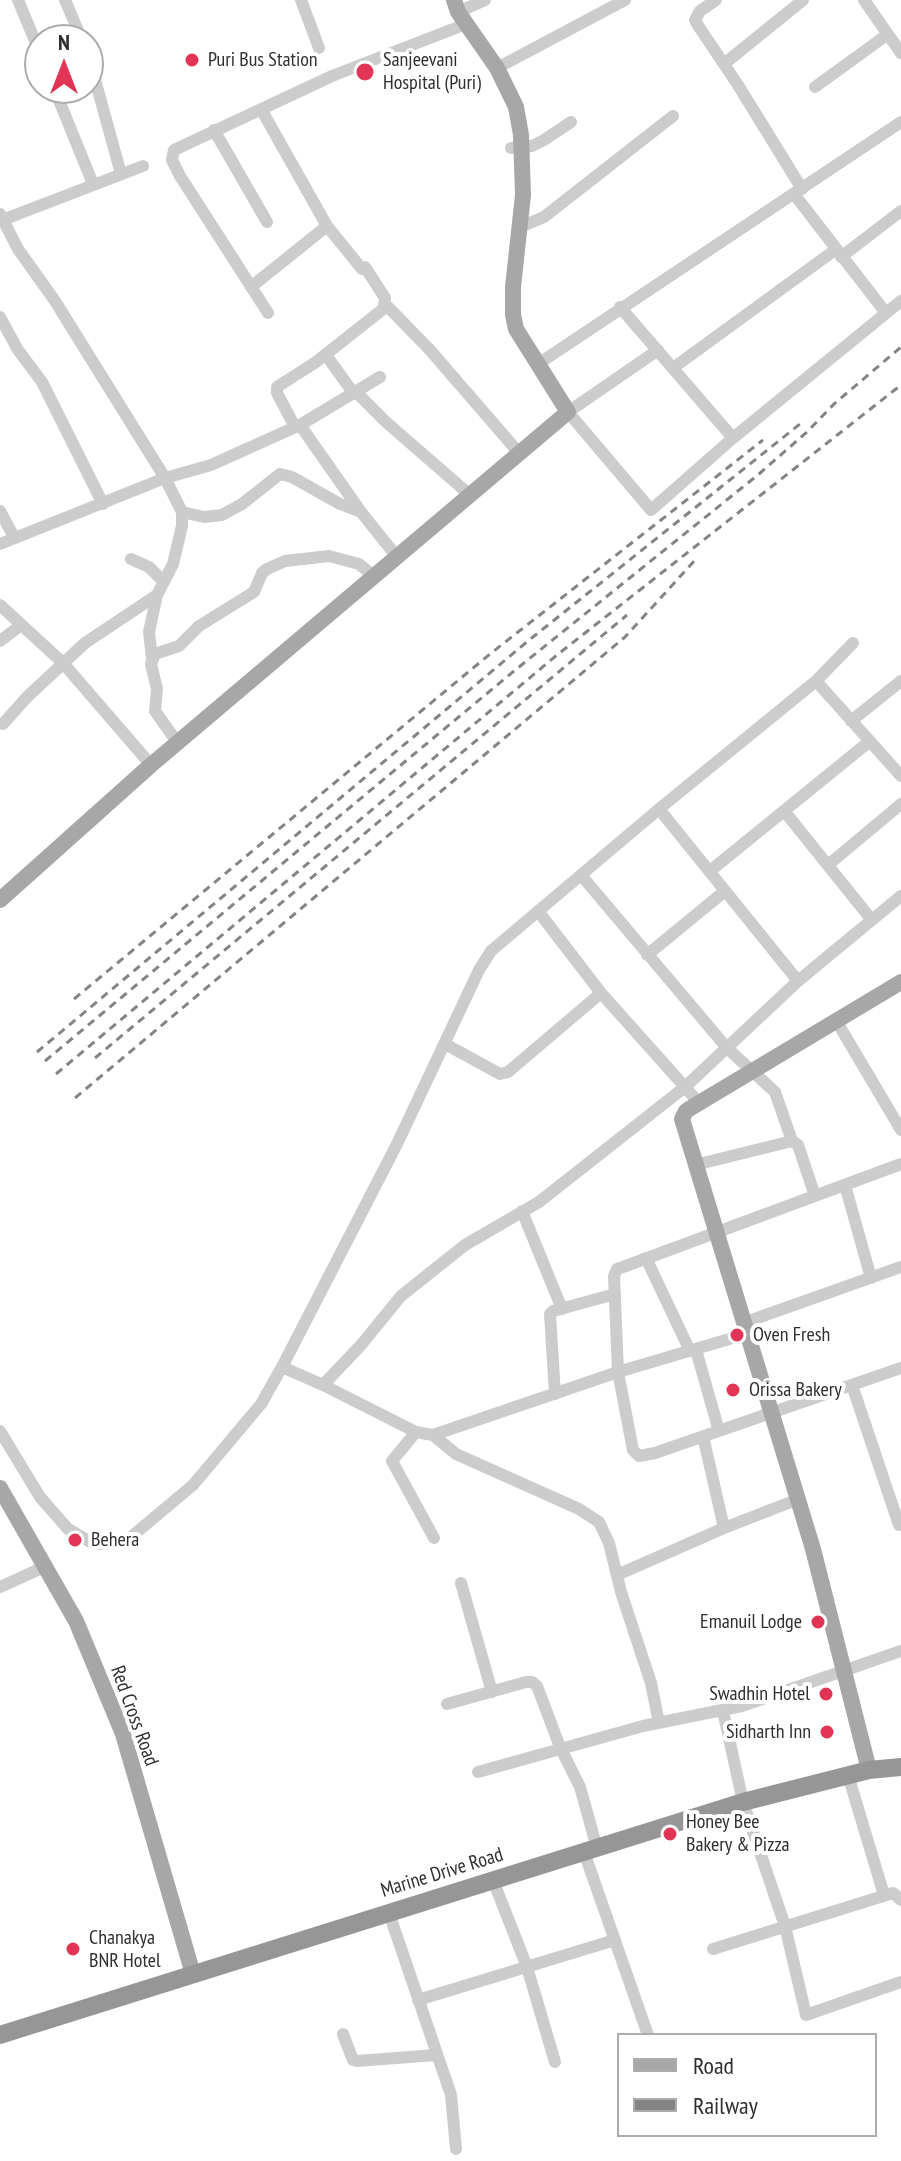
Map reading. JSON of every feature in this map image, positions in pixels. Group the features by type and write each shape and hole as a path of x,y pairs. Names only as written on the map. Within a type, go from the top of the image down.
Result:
{"highway":[{"name":"Marine Drive Road","path":"2,2029 193,1974 743,1802 869,1770 901,1767"}],"main road":[{"path":"0,900 177,742 568,412 516,329 513,315 523,195 516,107 497,68 459,12"},
{"path":"869,1770 813,1552 682,1119 686,1111 901,982"},
{"name":"Red Cross Road","path":"0,1488 76,1621 123,1734 193,1974"}],"street":[{"path":"18,0 28,24"},
{"path":"65,0 75,24"},
{"path":"301,0 319,48"},
{"path":"268,313 188,189 172,160 174,150 375,58 485,0"},
{"path":"497,68 625,0"},
{"path":"716,0 700,11 695,20 798,192 838,253 886,313"},
{"path":"724,64 803,0"},
{"path":"868,2 901,53"},
{"path":"815,87 888,34"},
{"path":"60,104 93,184"},
{"path":"102,104 121,174"},
{"path":"261,109 327,226 364,268 385,298 384,306 326,355 277,387 277,393 298,426 397,557"},
{"path":"520,227 544,217 673,116"},
{"path":"517,147 544,140 571,122"},
{"path":"538,364 901,122"},
{"path":"214,130 267,222"},
{"path":"143,166 1,218 165,478 182,512 179,541 157,595 149,632 157,689 155,711 177,742"},
{"path":"673,368 901,211"},
{"path":"251,287 327,226"},
{"path":"658,350 568,412 651,510 733,438 901,301"},
{"path":"384,306 390,307 430,350 519,453"},
{"path":"620,307 733,438"},
{"path":"0,317 18,350 42,382 103,504"},
{"path":"326,355 356,393 470,495"},
{"path":"0,544 165,478 211,465 298,426 380,377"},
{"path":"182,512 204,517 222,515 242,504 280,474 361,512"},
{"path":"0,511 14,537"},
{"path":"152,658 155,654 179,646 199,626 254,592 262,573 285,561 329,556 359,564 374,576"},
{"path":"131,559 149,567 164,582"},
{"path":"3,724 27,697 96,634 157,595"},
{"path":"0,605 63,663 151,765"},
{"path":"0,641 21,625"},
{"path":"0,1431 40,1497 68,1529 94,1544 113,1544 131,1537 193,1485 261,1404 282,1367 397,1144 479,970 491,951 816,681 853,643"},
{"path":"816,681 901,776"},
{"path":"851,721 901,681"},
{"path":"710,871 870,741"},
{"path":"828,865 901,804"},
{"path":"659,809 798,981"},
{"path":"785,812 871,919"},
{"path":"581,875 727,1048 775,1092 792,1141 798,1145 815,1196"},
{"path":"647,955 725,891"},
{"path":"323,1385 401,1296 465,1245 539,1202 685,1087 798,981 901,896"},
{"path":"538,911 601,993 699,1103"},
{"path":"445,1044 500,1074 508,1072 601,993"},
{"path":"837,1022 901,1130"},
{"path":"695,1165 792,1141"},
{"path":"901,1164 617,1269 614,1276 618,1372 635,1454 655,1453 901,1368"},
{"path":"845,1185 871,1278"},
{"path":"522,1211 562,1309"},
{"path":"646,1258 693,1350 719,1431"},
{"path":"282,1367 416,1432 433,1435 618,1372 727,1339 745,1324 901,1267"},
{"path":"555,1394 549,1318 553,1311 615,1294"},
{"path":"852,1385 899,1525"},
{"path":"416,1432 392,1461 434,1538"},
{"path":"433,1435 456,1454 590,1515 605,1531 651,1683 659,1723"},
{"path":"703,1436 724,1528"},
{"path":"617,1575 796,1500"},
{"path":"0,1587 44,1567"},
{"path":"461,1583 492,1692"},
{"path":"478,1772 560,1747 723,1711 901,1651"},
{"path":"447,1704 526,1682 537,1686 560,1747 580,1787 590,1850 615,1940 647,2033"},
{"path":"723,1711 743,1802 785,1926 806,2015 901,1982"},
{"path":"848,1775 884,1895"},
{"path":"493,1880 527,1967 555,2062"},
{"path":"713,1949 884,1895 893,1893 901,1900"},
{"path":"389,1913 451,2095 456,2149"},
{"path":"418,2000 615,1940"},
{"path":"343,2034 353,2060 357,2061 436,2055"}],"railway":[{"path":"45,1061 514,671 759,474 901,347"},
{"path":"56,1074 557,655 901,385"},
{"path":"37,1052 528,641 800,424"},
{"path":"74,999 490,654 763,440"},
{"path":"75,1098 625,637 697,558"},
{"path":"95,1058 627,615"}],"place":[{"name":"Puri Bus Station","path":"192,60"},
{"name":"Sanjeevani Hospital (Puri)","path":"365,72"},
{"name":"Oven Fresh","path":"737,1335"},
{"name":"Orissa Bakery","path":"733,1390"},
{"name":"Behera","path":"75,1540"},
{"name":"Emanuil Lodge","path":"818,1622"},
{"name":"Swadhin Hotel","path":"826,1694"},
{"name":"Sidharth Inn","path":"827,1732"},
{"name":"Honey Bee Bakery & Pizza","path":"670,1834"},
{"name":"Chanakya BNR Hotel","path":"73,1949"}]}
